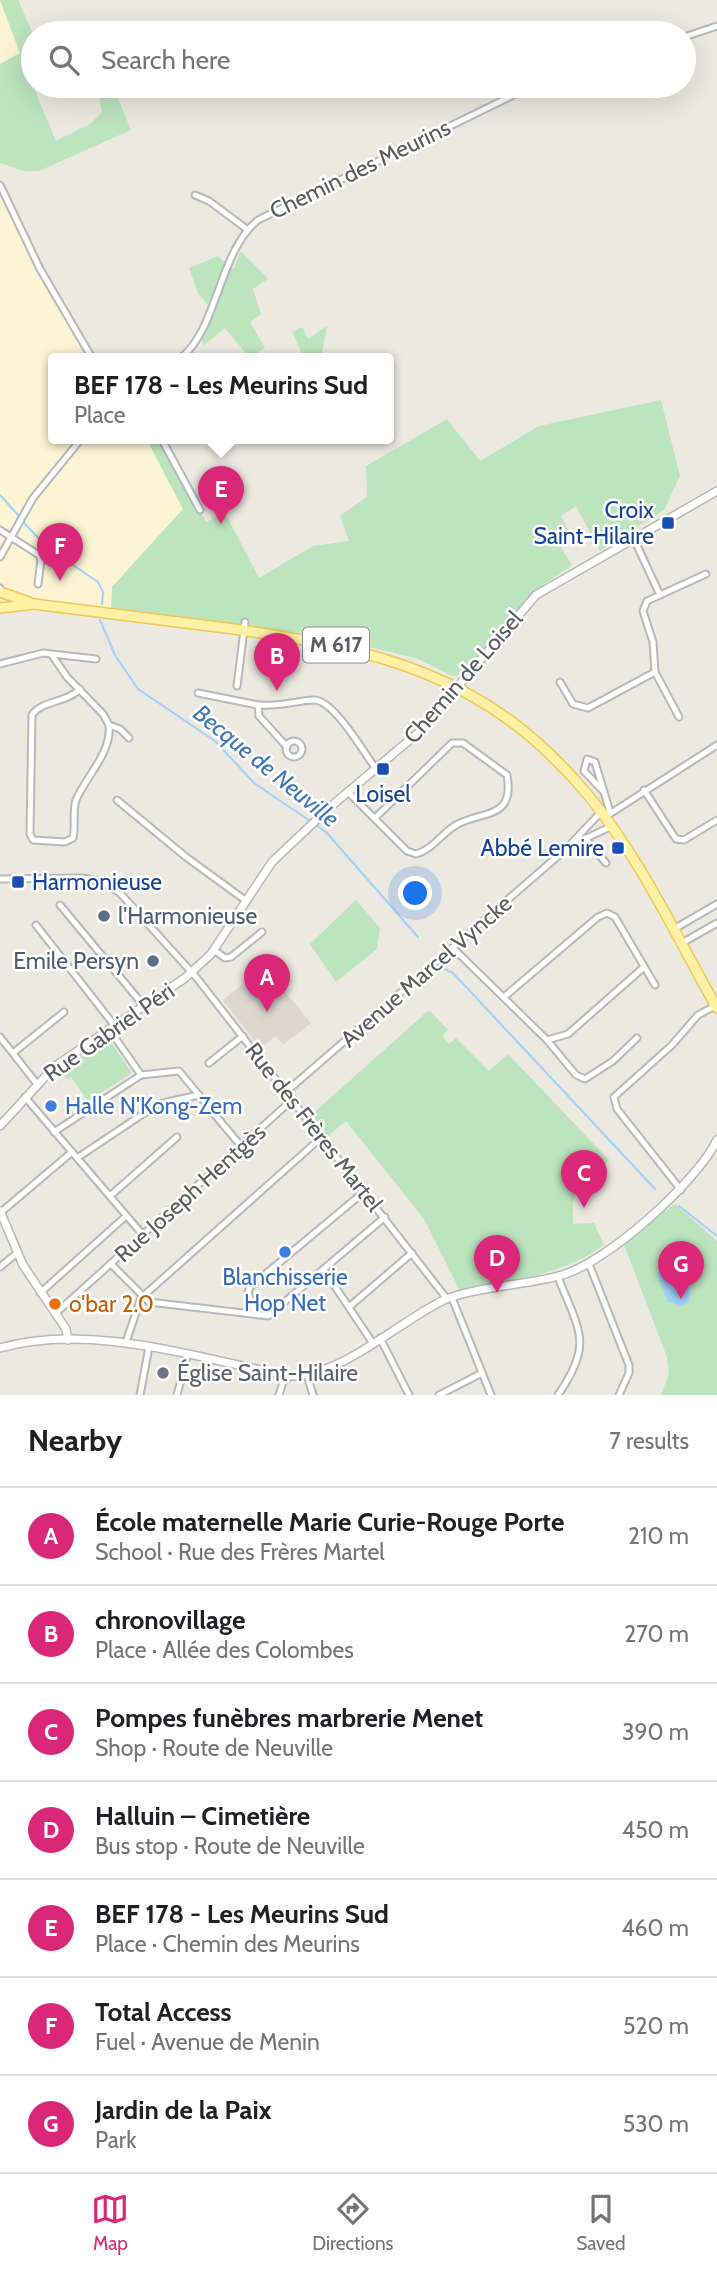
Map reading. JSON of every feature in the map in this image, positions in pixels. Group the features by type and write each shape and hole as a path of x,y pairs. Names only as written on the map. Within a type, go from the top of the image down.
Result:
{"main road":[{"name":"M 617","path":"1,590 34,604"},
{"path":"0,608 4,602 1,590"},
{"name":"M 617","path":"0,608 34,604 110,614 152,623 244,629 359,655 456,689 537,745 574,779 605,814 717,1005"}],"street":[{"path":"696,33 717,26"},
{"name":"Chemin des Meurins","path":"187,353 197,344 216,291 248,230 267,214 507,98"},
{"path":"0,185 40,269 89,353"},
{"path":"195,195 209,201 248,230"},
{"path":"0,557 23,513 46,479 77,444"},
{"path":"164,444 200,510"},
{"name":"Chemin de Loisel","path":"192,972 214,950 272,862 319,817 413,738 540,592 717,491"},
{"path":"0,530 39,555 41,560 38,584"},
{"path":"633,537 660,595"},
{"path":"679,717 655,672 657,661 643,614 647,601 706,574"},
{"path":"237,686 244,629"},
{"path":"0,664 40,654 96,659"},
{"path":"52,655 103,714 109,725 109,736 76,801 73,838 65,842 33,840 30,834 32,715 37,709 68,699 80,690"},
{"path":"560,682 573,704 588,708 655,672"},
{"path":"198,694 258,705 282,706 313,700 327,704 376,769"},
{"path":"258,705 259,716 287,747"},
{"path":"109,725 120,729 130,738"},
{"path":"348,792 409,853 419,853 455,825 498,811 507,796 507,775 463,743 455,742 375,818"},
{"name":"Avenue Marcel Vyncke","path":"287,1091 605,814 717,745"},
{"path":"603,791 584,771 587,759 595,762 603,791 605,814"},
{"path":"644,790 676,839 687,838 717,820"},
{"path":"117,800 186,857 245,900"},
{"name":"Avenue Marcel Vyncke","path":"565,850 612,826"},
{"path":"585,838 606,863"},
{"name":"Rue des Frères Martel","path":"0,879 82,878 108,885 119,892 192,972 449,1299 491,1395"},
{"path":"674,929 717,904"},
{"path":"60,905 144,1006"},
{"path":"504,997 604,913 613,915 655,985"},
{"path":"684,923 685,932 691,937"},
{"path":"682,943 717,923"},
{"path":"36,925 111,1027 141,1075"},
{"path":"214,950 231,957 262,932"},
{"path":"453,948 471,969 547,1040 576,1075 585,1079 613,1061 637,1038"},
{"path":"547,1040 568,1034 644,967"},
{"name":"Rue Gabriel Péri","path":"1,1123 68,1055 192,972"},
{"path":"681,1190 617,1109 614,1097 672,1045 698,1015 717,1005"},
{"path":"13,1053 65,1012"},
{"path":"209,1063 243,1036"},
{"path":"0,1037 37,1084"},
{"path":"54,1132 141,1075 179,1071 241,1146"},
{"path":"25,1097 143,1235"},
{"path":"77,1158 158,1104 202,1099"},
{"name":"Rue Joseph Hentgès","path":"55,1314 293,1099"},
{"path":"126,1342 141,1298 323,1136"},
{"path":"110,1196 177,1137"},
{"path":"0,1348 68,1340 126,1342 290,1376 307,1375 331,1367 449,1299 558,1277 589,1264 681,1190 702,1166 717,1140"},
{"path":"68,1340 66,1329 17,1254 0,1213 72,1153"},
{"path":"255,1314 248,1292 250,1287 365,1191"},
{"path":"40,1293 126,1216"},
{"path":"111,1264 141,1298 149,1302 272,1314 385,1217"},
{"path":"349,1307 412,1253"},
{"path":"0,1267 17,1254"},
{"path":"589,1264 629,1366 629,1373 619,1395"},
{"path":"324,1270 376,1340 409,1395"},
{"path":"558,1277 578,1329 581,1345 576,1369 558,1395"},
{"path":"141,1395 149,1347"},
{"path":"177,1395 187,1356"},
{"path":"439,1395 482,1373"},
{"path":"307,1375 313,1395"},
{"path":"279,1395 283,1382 290,1376"}],"shaded area":[{"path":"0,0 20,53 0,64"},
{"path":"0,179 43,269 92,353 48,353 48,444 149,444 183,509 112,587 111,609 0,599"},
{"path":"262,968 267,975 270,973 311,1023 283,1045 276,1036 260,1048 223,1000"}],"green space":[{"path":"0,0 18,0 27,21 21,21 21,98 38,98 56,141 90,124 102,112 99,98 118,98 131,130 39,171 24,171 0,163 0,64 20,53"},
{"path":"241,251 268,279 253,289 261,314 250,322 265,348 258,353 246,353 225,328 203,346 202,338 211,309 198,293 189,268 218,256 233,269"},
{"path":"327,326 322,353 302,353 292,332 302,327 308,339"},
{"path":"661,400 680,476 664,510 600,551 576,506 561,516 567,528 555,538 572,565 534,591 463,675 453,676 416,658 317,635 111,609 112,587 183,509 149,444 162,444 206,522 225,513 259,578 313,546 349,541 340,516 367,497 366,466 447,419 480,461 539,426"},
{"path":"356,900 380,928 377,949 336,982 310,944"},
{"path":"429,1010 448,1030 442,1036 449,1044 456,1038 489,1071 508,1054 609,1160 588,1182 578,1185 573,1205 573,1224 594,1223 604,1245 571,1264 553,1270 460,1291 424,1219 346,1121 328,1136 311,1115"},
{"path":"107,1037 132,1073 88,1101 71,1077 67,1079 61,1071"},
{"path":"675,1204 717,1241 717,1395 661,1395 669,1374 667,1357 623,1242"}],"water":[{"path":"677,1263 683,1265 691,1280 688,1302 682,1306 667,1301 657,1273"}],"waterway":[{"name":"Becque de Neuville","path":"0,495 19,516"},
{"name":"Becque de Neuville","path":"22,521 48,548 98,582 103,592 102,604"},
{"name":"Becque de Neuville","path":"100,620 115,655 138,689 215,741 254,783 310,821"},
{"name":"Becque de Neuville","path":"315,824 326,832 418,937"},
{"name":"Becque de Neuville","path":"443,968 453,973 655,1189"},
{"name":"Becque de Neuville","path":"679,1206 717,1236"}],"place":[{"name":"Croix Saint-Hilaire","path":"668,523"},
{"name":"BEF 178 - Les Meurins Sud","path":"221,524"},
{"name":"Total Access","path":"60,581"},
{"name":"chronovillage","path":"277,691"},
{"name":"Loisel","path":"383,769"},
{"name":"Abbé Lemire","path":"618,848"},
{"name":"Harmonieuse","path":"18,882"},
{"name":"l'Harmonieuse","path":"104,916"},
{"name":"Emile Persyn","path":"153,961"},
{"name":"École maternelle Marie Curie-Rouge Porte","path":"267,1012"},
{"name":"Halle N'Kong-Zem","path":"51,1106"},
{"name":"Pompes funèbres marbrerie Menet","path":"584,1208"},
{"name":"Blanchisserie Hop Net","path":"285,1252"},
{"name":"Halluin – Cimetière","path":"497,1293"},
{"name":"Jardin de la Paix","path":"681,1299"},
{"name":"o'bar 2.0","path":"55,1304"},
{"name":"Église Saint-Hilaire","path":"163,1373"}]}
